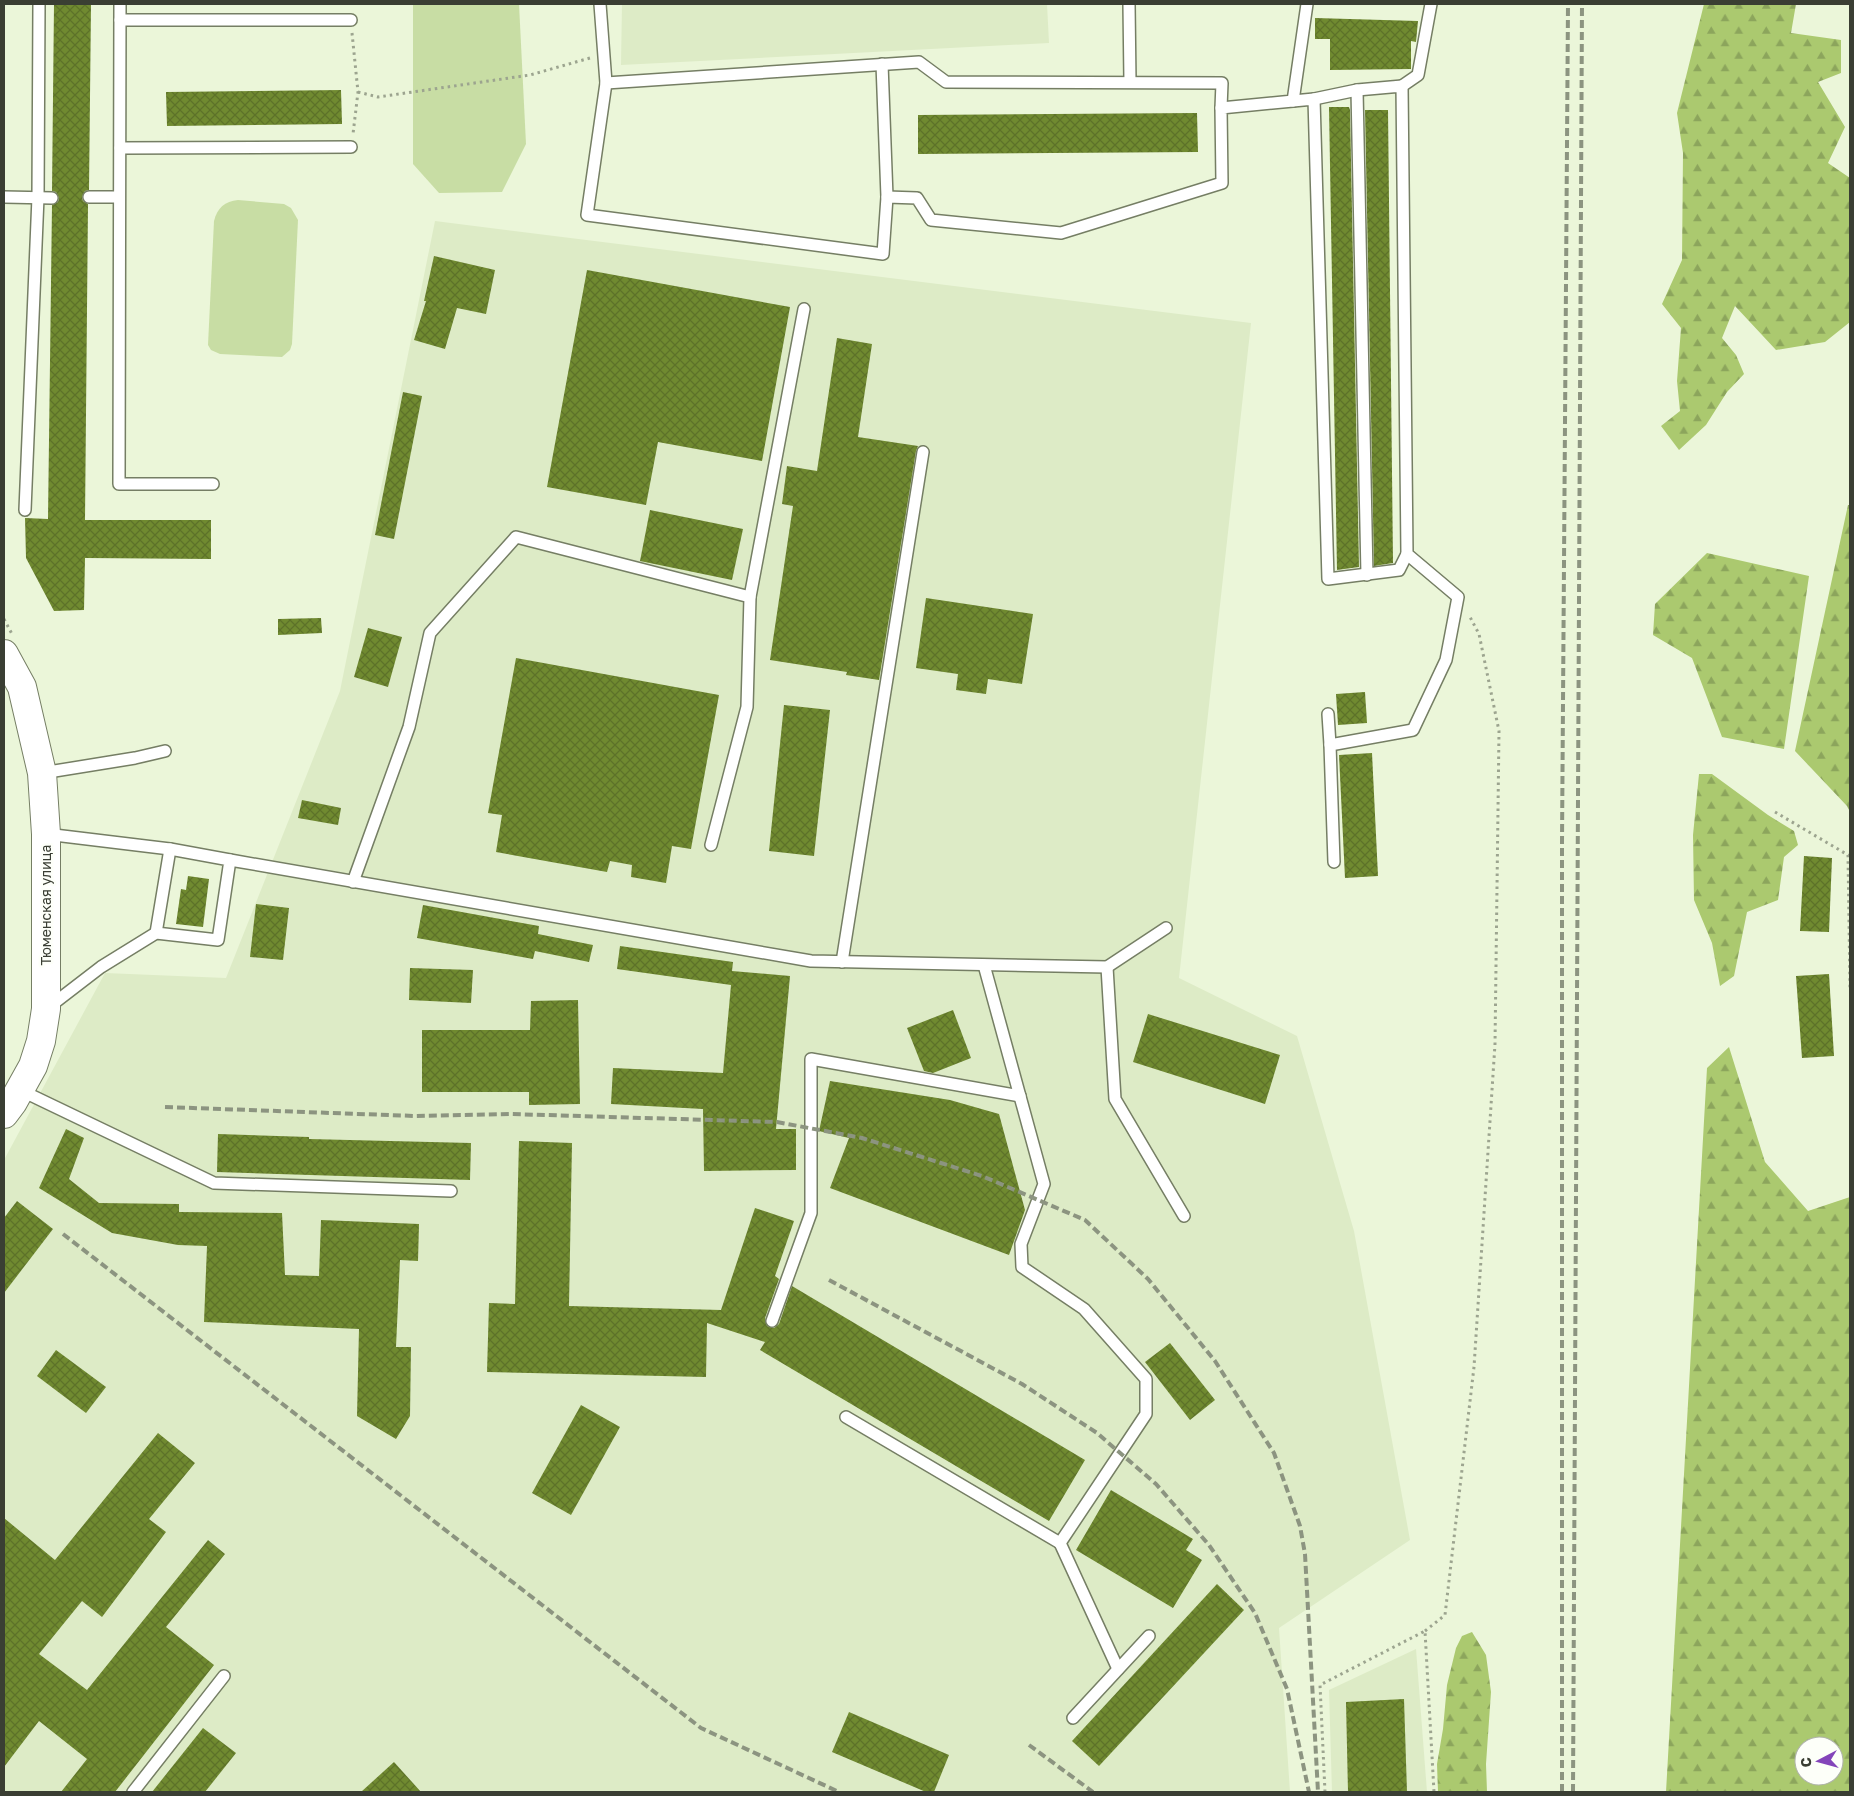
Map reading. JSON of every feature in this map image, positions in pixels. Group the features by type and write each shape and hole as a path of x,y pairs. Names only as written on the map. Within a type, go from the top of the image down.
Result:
{"main road":[{"name":"Тюменская улица","path":"4,654 22,688 42,773 46,834 46,1010 41,1041 33,1066 4,1114"}],"lane":[{"path":"25,510 38,197 39,4"},
{"path":"120,4 119,484 213,484"},
{"path":"600,4 606,83 587,214 883,254 887,197 882,64"},
{"path":"1129,4 1130,82"},
{"path":"1294,101 1307,4"},
{"path":"1221,108 1314,99 1357,90 1402,86 1418,75 1431,4"},
{"path":"120,20 351,20"},
{"path":"606,83 919,62 946,82 1222,83 1222,183 1061,233 931,220 917,198 887,197"},
{"path":"1314,99 1328,579 1399,570 1407,554 1402,86"},
{"path":"1357,90 1367,575"},
{"path":"120,148 351,147"},
{"path":"4,197 52,198"},
{"path":"88,197 119,197"},
{"path":"711,845 747,707 750,597 804,309"},
{"path":"842,962 923,452"},
{"path":"352,882 408,727 430,633 516,537 750,597"},
{"path":"1330,745 1413,730 1446,660 1458,597 1407,554"},
{"path":"1328,714 1334,862"},
{"path":"42,773 135,758 164,751"},
{"path":"46,834 170,849 811,961 1107,967 1166,928"},
{"path":"156,933 170,849"},
{"path":"46,1010 101,967 156,933 218,940 230,860"},
{"path":"984,965 1044,1184 1021,1244 1022,1266 1084,1309 1146,1379 1146,1414 1060,1543"},
{"path":"1107,967 1115,1100 1184,1216"},
{"path":"772,1321 811,1213 811,1059 1020,1096"},
{"path":"20,1090 214,1183 451,1191"},
{"path":"846,1417 1060,1543 1118,1668"},
{"path":"1073,1718 1149,1636"},
{"path":"133,1792 224,1676"}],"path":[{"path":"351,20 358,92 351,147"},
{"path":"358,92 378,97 530,76 604,54"},
{"path":"1325,1792 1320,1685 1426,1631 1445,1615 1474,1367 1495,1044 1499,731 1479,634 1458,597"},
{"path":"1776,812 1849,855 1850,988"},
{"path":"1426,1631 1434,1792"}],"shaded area":[{"path":"413,4 519,4 526,144 502,192 439,193 413,164"},
{"path":"622,4 1047,4 1049,43 621,65"},
{"path":"238,200 284,204 291,208 298,220 292,344 290,350 282,357 220,354 211,350 208,345 214,221 217,212 222,206"},
{"path":"435,221 1251,323 1179,978 1297,1036 1354,1231 1410,1540 1279,1628 1290,1792 4,1792 4,1160 105,973 226,978 340,691"},
{"path":"1416,1649 1427,1792 1332,1792 1329,1690"}],"green space":[{"path":"1704,4 1796,4 1791,33 1841,40 1841,73 1818,82 1845,127 1828,163 1850,178 1850,322 1825,342 1776,350 1735,306 1722,338 1736,355 1744,374 1727,392 1706,425 1679,450 1661,426 1680,411 1677,381 1681,328 1662,304 1682,260 1683,153 1677,113"},
{"path":"1848,505 1850,505 1850,812 1847,806 1795,751"},
{"path":"1707,553 1809,576 1784,749 1722,737 1692,658 1653,635 1655,604"},
{"path":"1699,774 1712,774 1768,815 1794,831 1798,845 1784,857 1778,900 1747,912 1734,976 1720,986 1712,943 1694,900 1693,835"},
{"path":"1729,1047 1765,1162 1808,1211 1850,1197 1850,1792 1666,1792 1707,1068"},
{"path":"1472,1632 1486,1655 1491,1692 1486,1764 1487,1792 1438,1792 1437,1764 1443,1729 1447,1685 1456,1648 1462,1636"}],"building":[{"path":"54,4 91,4 89,190 85,191 82,197 83,201 88,204 85,520 211,520 211,559 85,558 84,610 54,611 26,558 25,518 48,519 52,205 58,202 59,198 56,192 52,191"},
{"path":"1315,18 1418,21 1416,42 1411,41 1411,69 1330,70 1330,39 1315,39"},
{"path":"341,90 342,124 167,126 166,92"},
{"path":"1329,107 1349,107 1350,110 1359,567 1337,570"},
{"path":"1365,110 1388,110 1393,563 1374,566"},
{"path":"1197,113 1198,152 918,154 918,115"},
{"path":"434,256 495,270 486,314 457,308 445,349 414,340 426,301 424,301"},
{"path":"587,270 790,307 762,461 658,442 646,505 547,487"},
{"path":"837,338 872,344 858,437 918,446 879,680 846,675 847,672 770,660 793,506 782,504 787,466 817,471"},
{"path":"403,392 422,396 394,539 375,535"},
{"path":"650,510 743,529 732,580 640,561"},
{"path":"926,598 1033,614 1022,684 988,679 986,694 956,690 958,674 916,668"},
{"path":"321,618 322,633 278,635 278,619"},
{"path":"368,628 402,637 388,687 354,677"},
{"path":"516,658 719,695 691,849 672,846 666,883 631,877 632,865 610,861 607,872 496,852 502,815 488,813"},
{"path":"1365,692 1367,723 1338,725 1336,694"},
{"path":"784,705 830,710 814,856 769,851"},
{"path":"1372,753 1378,876 1345,878 1339,755"},
{"path":"302,800 341,808 338,825 298,818"},
{"path":"1804,856 1832,858 1829,932 1800,931"},
{"path":"188,876 209,879 203,927 176,924 181,889 186,890"},
{"path":"256,904 289,908 283,960 250,957"},
{"path":"423,905 539,926 538,934 593,945 589,962 535,951 533,959 417,938"},
{"path":"620,946 733,962 732,971 790,976 776,1129 796,1129 796,1170 704,1171 703,1109 611,1104 613,1068 723,1073 731,985 617,969"},
{"path":"410,968 473,970 471,1003 409,1000"},
{"path":"1829,974 1834,1056 1802,1058 1796,976"},
{"path":"578,1000 580,1104 529,1105 529,1092 422,1092 422,1030 530,1030 531,1001"},
{"path":"953,1010 971,1058 933,1073 924,1071 907,1028"},
{"path":"1148,1014 1280,1055 1265,1104 1133,1062"},
{"path":"830,1081 950,1100 999,1114 1025,1210 1009,1255 830,1188 849,1138 819,1131"},
{"path":"66,1129 84,1138 69,1179 99,1203 179,1204 179,1212 282,1213 285,1275 319,1276 321,1220 419,1224 418,1261 400,1260 396,1347 411,1347 410,1416 396,1439 357,1416 359,1329 204,1322 207,1246 178,1245 112,1233 39,1188"},
{"path":"218,1134 309,1137 309,1139 471,1143 470,1180 217,1172"},
{"path":"519,1141 572,1143 569,1306 721,1310 755,1208 794,1221 775,1276 779,1279 765,1318 767,1326 774,1328 779,1324 792,1286 1085,1460 1049,1521 760,1350 765,1342 707,1323 706,1377 487,1372 489,1303 515,1304"},
{"path":"17,1201 53,1229 4,1293 4,1218"},
{"path":"1170,1343 1215,1400 1190,1420 1145,1362"},
{"path":"56,1350 106,1387 86,1413 37,1376"},
{"path":"581,1405 620,1427 571,1515 532,1493"},
{"path":"158,1433 195,1463 149,1519 166,1532 102,1617 82,1601 39,1654 87,1690 208,1540 225,1554 166,1627 214,1665 115,1792 61,1792 87,1759 39,1721 4,1767 4,1518 55,1560"},
{"path":"1111,1490 1193,1539 1186,1550 1202,1560 1173,1608 1076,1550"},
{"path":"1217,1584 1244,1610 1099,1766 1072,1741"},
{"path":"1404,1699 1407,1792 1348,1792 1346,1702"},
{"path":"849,1712 949,1755 934,1792 926,1792 832,1752"},
{"path":"203,1728 236,1753 205,1792 152,1792"},
{"path":"394,1762 421,1792 361,1792"}],"railway":[{"path":"1562,1792 1562,843 1568,4"},
{"path":"1573,1792 1582,4"},
{"path":"165,1107 416,1116 512,1114 777,1122 862,1138 982,1176 1085,1220 1148,1279 1215,1361 1274,1453 1300,1526 1305,1554 1318,1792"},
{"path":"63,1234 701,1728 839,1792"},
{"path":"829,1280 1022,1384 1097,1433 1156,1484 1209,1545 1255,1613 1287,1689 1309,1792"},
{"path":"1029,1745 1093,1792"}]}
